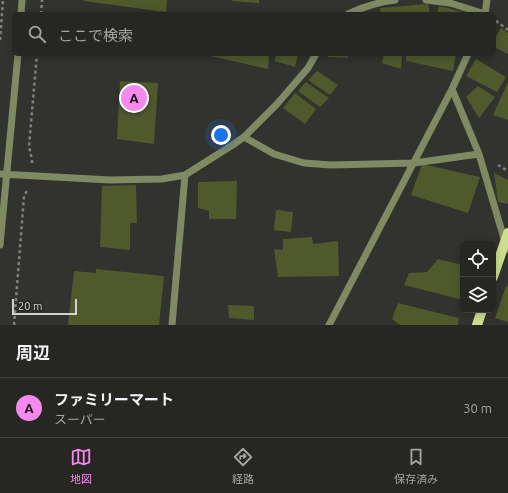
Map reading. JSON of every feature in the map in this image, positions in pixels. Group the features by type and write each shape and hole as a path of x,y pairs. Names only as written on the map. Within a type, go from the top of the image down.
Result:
{"main road":[{"path":"496,269 507,241"},
{"path":"477,325 481,313"}],"street":[{"path":"21,12 22,0"},
{"path":"352,12 383,1 395,0"},
{"path":"426,0 450,3 479,12"},
{"path":"485,12 487,0"},
{"path":"0,245 3,174 18,56"},
{"path":"3,174 110,180 162,179 185,175 244,136 277,104 308,68 315,56"},
{"path":"329,325 452,89 467,56"},
{"path":"452,89 479,154 507,241"},
{"path":"244,136 274,154 304,163 331,165 414,163 479,154"},
{"path":"172,325 185,175"}],"path":[{"path":"0,40 4,0"},
{"path":"41,12 42,0"},
{"path":"496,21 508,30"}],"building":[{"path":"84,0 167,0 166,12"},
{"path":"259,0 259,3 232,1"},
{"path":"428,4 430,12 381,12 380,8"},
{"path":"439,6 464,12 438,12"},
{"path":"501,28 508,33 508,54 496,48 496,37"},
{"path":"210,56 269,56 268,69"},
{"path":"276,56 298,56 295,67 275,61"},
{"path":"348,56 348,58 328,57"},
{"path":"384,56 402,56 401,69 382,63"},
{"path":"406,56 456,56 453,71 406,61"},
{"path":"476,59 506,77 497,92 466,76"},
{"path":"317,71 338,85 330,95 308,80"},
{"path":"120,81 158,83 154,144 117,139"},
{"path":"306,82 329,98 320,107 298,91"},
{"path":"508,82 508,120 493,115"},
{"path":"478,86 495,97 479,118 466,97"},
{"path":"295,93 316,109 305,124 283,108"},
{"path":"422,164 480,177 468,213 411,195"},
{"path":"494,173 508,180 508,204 498,202"},
{"path":"237,181 236,219 209,219 209,211 198,208 198,182"},
{"path":"136,185 137,223 130,223 130,250 100,247 102,186"},
{"path":"276,210 293,212 291,232 274,230"},
{"path":"312,237 313,244 338,241 339,276 278,277 274,249 283,250 283,239"},
{"path":"438,259 460,264 460,299 404,285 409,273 427,272"},
{"path":"96,269 164,276 159,325 68,325 74,271 96,273"},
{"path":"506,286 508,287 508,322 495,318"},
{"path":"398,303 459,318 458,325 400,325 392,319"},
{"path":"228,305 254,306 254,320 229,318"}],"place":[{"name":"ファミリーマート","path":"134,98"}]}
